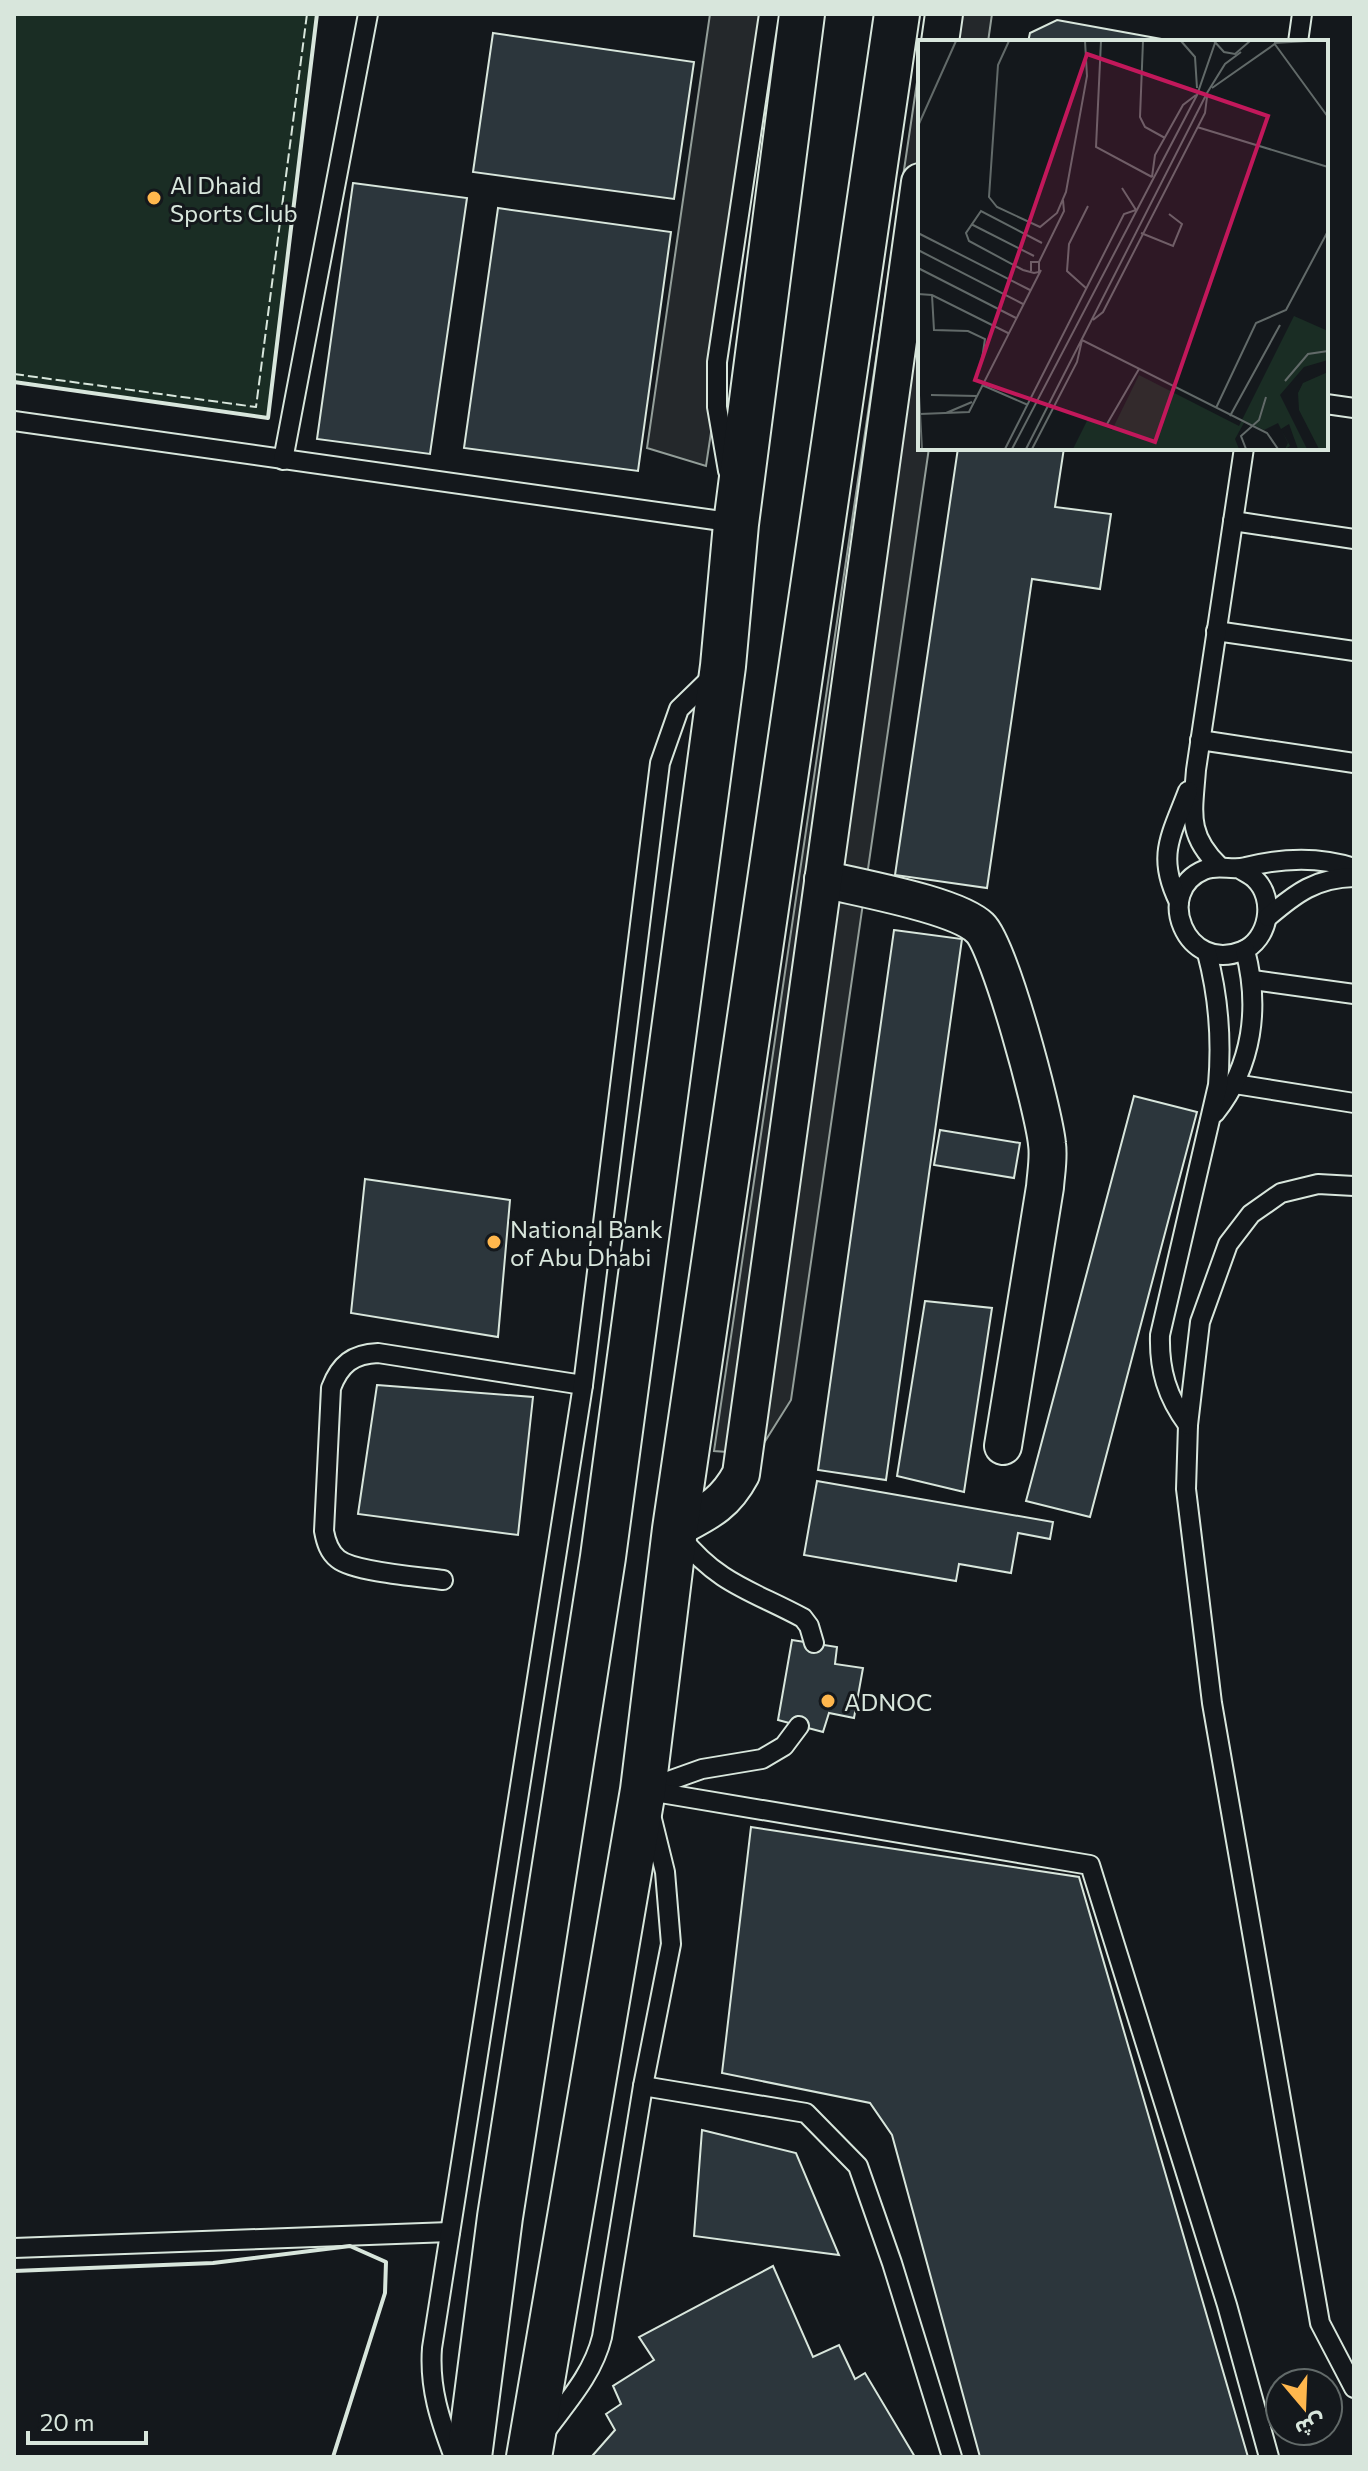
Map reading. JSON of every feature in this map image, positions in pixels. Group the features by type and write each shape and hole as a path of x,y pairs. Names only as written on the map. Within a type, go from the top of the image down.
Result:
{"highway":[{"path":"469,2457 500,2217 603,1557 723,666 736,524 802,14"},
{"path":"529,2456 643,1790 675,1529 897,14"}],"street":[{"path":"940,40 944,14"},
{"path":"675,1529 715,1508 732,1491 741,1474 918,196"},
{"path":"823,879 958,913 982,929 996,955 1039,1099 1048,1146 1045,1187 1003,1446"}],"lane":[{"path":"283,460 368,14"},
{"path":"14,421 736,524 717,407 717,362 769,14"},
{"path":"1298,40 1302,14"},
{"path":"1328,404 1354,408"},
{"path":"1219,866 1205,853 1196,835 1193,816 1200,740 1244,450"},
{"path":"1233,521 1354,539"},
{"path":"1216,631 1354,651"},
{"path":"454,2457 437,2414 430,2369 583,1385 660,763 679,709 723,666"},
{"path":"1200,740 1354,763"},
{"path":"1196,770 1170,836 1166,853 1167,870 1179,902 1180,923 1190,941 1207,953 1226,956 1245,950 1261,936 1268,917 1266,897 1256,880 1240,869"},
{"path":"1179,902 1187,885 1201,871 1219,866 1240,869 1294,859 1354,868"},
{"path":"1268,917 1299,892 1336,877 1354,877"},
{"path":"1211,1118 1235,1084 1253,1023 1253,980 1245,950"},
{"path":"1188,1425 1167,1390 1161,1370 1160,1335 1218,1085 1221,1041 1216,985 1207,953"},
{"path":"1253,980 1354,994"},
{"path":"1235,1084 1354,1103"},
{"path":"1354,1186 1318,1184 1281,1193 1251,1214 1228,1244 1200,1322 1188,1425 1186,1489 1214,1718 1320,2323 1354,2388"},
{"path":"443,1580 349,1565 339,1560 326,1542 331,1388 337,1373 348,1361 362,1354 378,1353 583,1385"},
{"path":"675,1529 699,1558 728,1582 803,1618 814,1643"},
{"path":"643,1790 702,1769 762,1759 784,1746 799,1726"},
{"path":"529,2456 586,2377 599,2351 643,2086 671,1944 665,1872 643,1790"},
{"path":"643,1790 1090,1865 1227,2305 1269,2457"},
{"path":"643,2086 806,2113 858,2166 892,2263 952,2457"},
{"path":"14,2248 450,2232"}],"green space":[{"name":"Al Dhaid Sports Club","path":"14,14 317,14 268,418 14,382"}],"shaded area":[{"path":"710,14 774,14 706,466 647,448"},
{"path":"927,14 992,14 988,40 923,40"},
{"path":"918,75 918,450 929,450 791,1400 757,1454 714,1451"}],"building":[{"path":"1057,20 1167,40 1028,40 1030,33"},
{"path":"493,33 694,62 674,199 473,172"},
{"path":"353,183 467,198 430,454 317,439"},
{"path":"498,208 671,232 638,471 464,448"},
{"path":"958,450 1064,450 1055,507 1111,514 1100,589 1032,579 987,888 895,875"},
{"path":"894,930 962,939 886,1480 818,1470"},
{"path":"1134,1096 1197,1112 1090,1517 1026,1501"},
{"path":"940,1130 1020,1143 1014,1178 934,1165"},
{"path":"365,1179 510,1200 498,1337 351,1313"},
{"path":"925,1301 992,1308 964,1492 897,1476"},
{"path":"377,1385 533,1397 518,1535 358,1514"},
{"path":"817,1481 1053,1522 1050,1539 1018,1533 1011,1573 959,1564 956,1581 804,1555"},
{"path":"792,1640 837,1647 835,1664 863,1668 854,1718 829,1713 823,1732 778,1720"},
{"path":"751,1827 1079,1877 1248,2457 980,2457 892,2135 870,2103 722,2073"},
{"path":"702,2130 796,2153 839,2255 694,2236"},
{"path":"773,2266 813,2357 839,2345 855,2379 865,2373 915,2457 595,2457 593,2455 615,2430 606,2414 621,2404 613,2386 654,2360 639,2337"}],"fence":[{"path":"14,374 256,407 307,14"}],"wall":[{"path":"14,382 268,418 317,14"},
{"path":"14,2271 213,2263 350,2246 386,2262 385,2293 333,2457"}],"place":[{"name":"Al Dhaid Sports Club","path":"154,198"},
{"name":"National Bank of Abu Dhabi","path":"494,1242"},
{"name":"ADNOC","path":"828,1701"}]}
